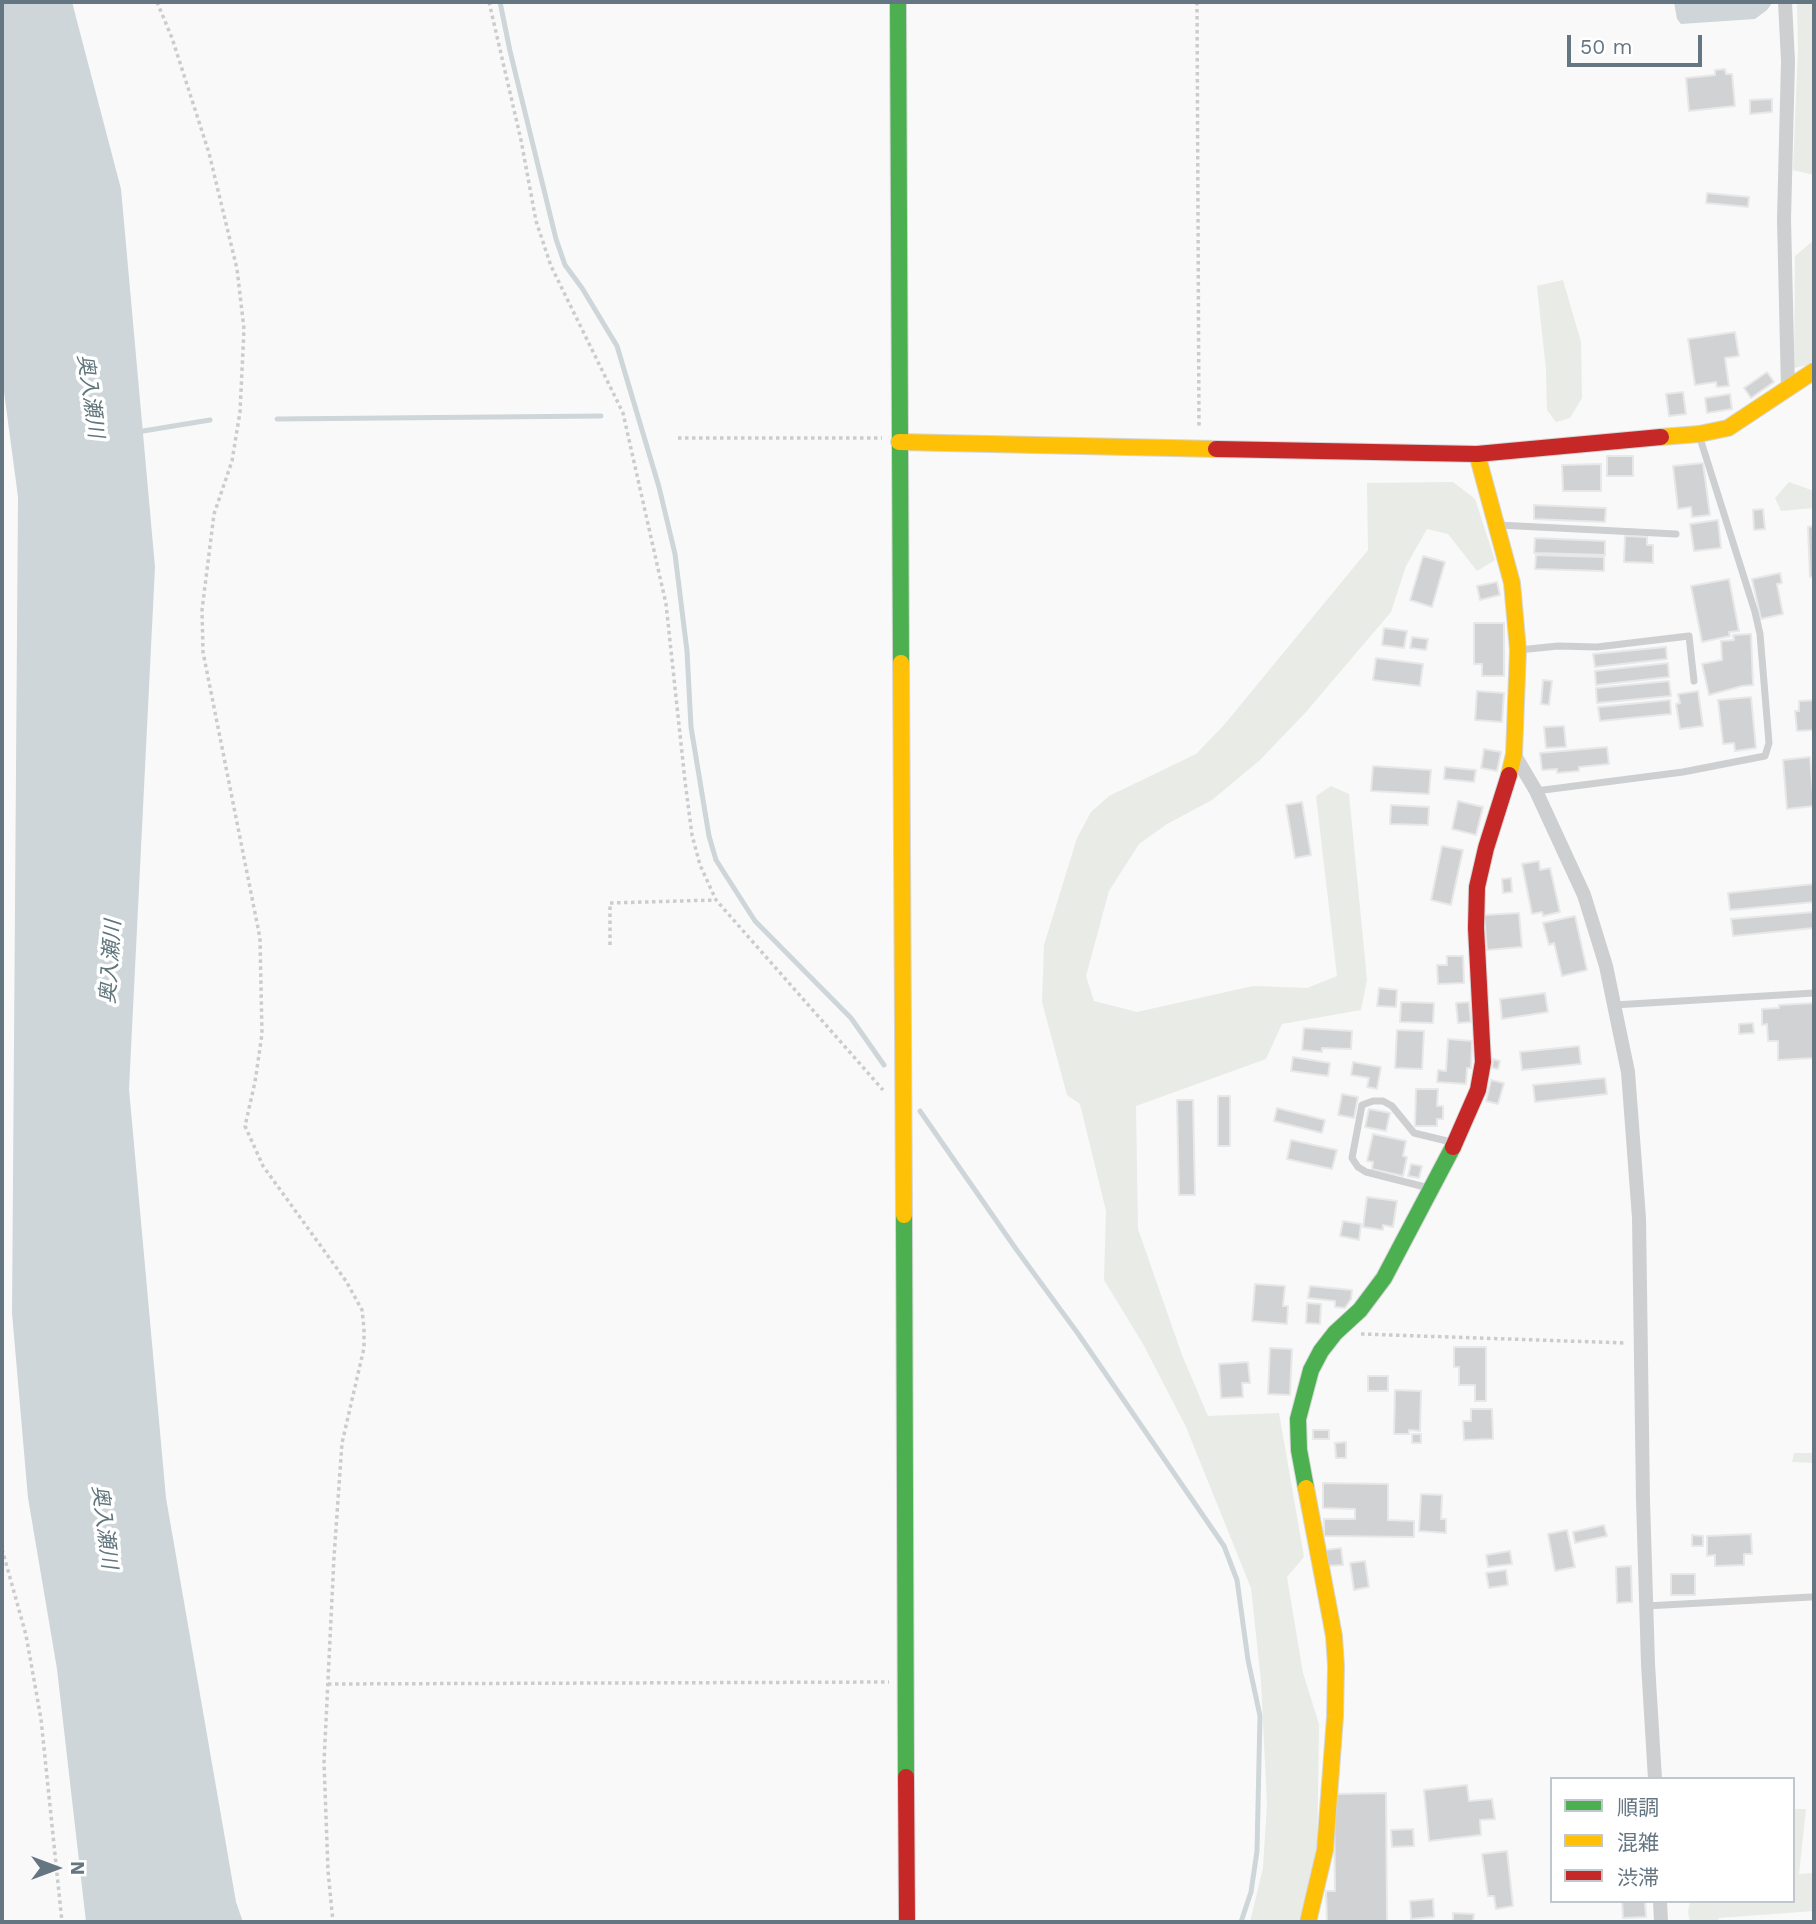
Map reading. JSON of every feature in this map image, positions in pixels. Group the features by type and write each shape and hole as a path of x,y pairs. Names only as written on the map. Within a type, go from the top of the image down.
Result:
{"street":[{"path":"898,2 907,1922"},
{"path":"1785,2 1788,61 1784,219 1788,390"},
{"path":"899,440 1478,454 1699,434 1728,428 1814,371"},
{"path":"1308,1922 1325,1850 1336,1666 1334,1636 1299,1450 1298,1419 1311,1370 1321,1351 1335,1333 1360,1310 1384,1278 1432,1189 1478,1090 1483,1062 1476,928 1478,887 1486,848 1514,754 1518,650 1512,583 1478,454"},
{"path":"1514,754 1536,791 1584,895 1606,966 1628,1072 1639,1218 1646,1606 1655,1777"},
{"path":"1660,1903 1661,1922"}],"lane":[{"path":"1536,791 1683,772 1765,756 1769,743 1760,634 1699,434"},
{"path":"1497,524 1676,534"},
{"path":"1518,650 1558,646 1597,647 1689,636 1694,681"},
{"path":"1614,1005 1814,993"},
{"path":"1432,1189 1366,1172 1358,1167 1352,1158 1362,1105 1383,1101 1392,1106 1414,1133 1455,1143"},
{"path":"1646,1606 1811,1597"}],"path":[{"path":"158,2 209,153 237,269 244,329 240,412 232,461 214,514 202,610 203,652 260,938 261,1034 255,1082 245,1126 263,1166 346,1280 362,1310 364,1328 364,1348 342,1443 328,1684 324,1762 328,1871 333,1922"},
{"path":"489,2 540,232 551,266 623,412 645,500 666,604 692,835 700,865 716,900 903,1112"},
{"path":"1197,2 1199,448"},
{"path":"678,438 899,440"},
{"path":"610,946 610,903 716,900"},
{"path":"1335,1333 1641,1342"},
{"path":"2,1549 26,1635 41,1719 62,1922"},
{"path":"328,1684 906,1682"}],"shaded area":[{"path":"1797,2 1814,2 1814,175 1793,170"},
{"path":"1814,240 1814,360 1794,368 1795,256"},
{"path":"1563,280 1581,342 1582,398 1570,418 1556,422 1547,410 1546,370 1537,286"},
{"path":"1453,482 1475,499 1495,560 1477,571 1448,534 1427,529 1406,566 1391,612 1306,712 1260,760 1212,800 1167,824 1139,844 1109,891 1086,976 1094,1001 1137,1012 1253,986 1307,988 1337,976 1316,796 1331,786 1349,794 1367,980 1361,1010 1282,1024 1266,1059 1136,1106 1138,1229 1182,1355 1208,1416 1279,1413 1304,1557 1287,1577 1303,1673 1319,1724 1317,1863 1298,1922 1250,1922 1263,1868 1267,1804 1261,1681 1251,1588 1186,1427 1143,1344 1104,1280 1106,1211 1080,1104 1067,1095 1042,1002 1044,945 1077,838 1091,812 1109,796 1196,754 1224,725 1368,550 1367,483"},
{"path":"1789,482 1814,491 1814,508 1781,511 1775,498"},
{"path":"1794,1453 1814,1453 1814,1463 1792,1462"},
{"path":"1795,1809 1806,1809 1799,1874 1814,1873 1814,1911 1719,1918 1718,1922 1690,1922 1690,1903 1795,1903"}],"water":[{"name":"奥入瀬川","path":"2,2 72,2 121,189 155,567 129,1089 166,1498 236,1902 243,1922 86,1922 57,1669 28,1498 12,1313 18,497 2,377"},
{"path":"1674,2 1773,2 1755,19 1681,24 1677,19"}],"building":[{"path":"1725,69 1726,74 1732,74 1735,106 1689,111 1686,78 1715,75 1715,70"},
{"path":"1772,99 1772,112 1750,114 1750,100"},
{"path":"1707,193 1749,197 1748,207 1706,203"},
{"path":"1735,332 1739,356 1725,358 1729,386 1717,387 1716,382 1695,385 1688,339"},
{"path":"1767,372 1774,382 1751,398 1744,388"},
{"path":"1683,392 1686,414 1669,416 1666,394"},
{"path":"1730,394 1732,409 1707,413 1705,398"},
{"path":"1607,456 1633,456 1633,476 1607,476"},
{"path":"1703,463 1710,515 1692,517 1691,507 1678,509 1673,466"},
{"path":"1601,464 1601,491 1563,491 1562,465"},
{"path":"1534,505 1606,508 1605,522 1534,519"},
{"path":"1763,509 1765,529 1754,530 1753,510"},
{"path":"1718,520 1721,548 1694,551 1690,524"},
{"path":"1814,526 1814,577 1810,577 1808,527"},
{"path":"1625,536 1647,537 1647,545 1653,545 1653,563 1624,562"},
{"path":"1535,538 1605,541 1605,555 1534,553"},
{"path":"1536,555 1604,557 1604,571 1535,569"},
{"path":"1423,556 1445,562 1432,607 1410,600"},
{"path":"1780,573 1782,583 1777,584 1783,614 1761,619 1752,579"},
{"path":"1729,579 1739,631 1729,632 1730,636 1702,642 1691,586"},
{"path":"1497,582 1500,595 1480,600 1477,586"},
{"path":"1474,623 1504,623 1504,676 1482,676 1482,664 1474,664"},
{"path":"1384,628 1407,631 1404,648 1382,645"},
{"path":"1751,634 1753,685 1709,695 1702,664 1722,660 1721,641 1734,640 1733,635"},
{"path":"1412,637 1428,639 1426,650 1410,648"},
{"path":"1666,647 1667,659 1595,667 1593,654"},
{"path":"1376,658 1423,664 1420,686 1373,680"},
{"path":"1668,663 1669,677 1596,685 1595,671"},
{"path":"1543,680 1552,681 1549,705 1541,704"},
{"path":"1669,681 1671,696 1597,703 1596,688"},
{"path":"1477,691 1504,693 1502,722 1475,720"},
{"path":"1698,691 1703,726 1680,729 1676,704 1680,703 1678,694"},
{"path":"1751,697 1756,748 1735,751 1734,743 1723,744 1718,700"},
{"path":"1670,700 1671,714 1600,721 1598,707"},
{"path":"1814,700 1814,730 1797,731 1795,711 1799,711 1799,701"},
{"path":"1564,726 1566,747 1546,748 1544,727"},
{"path":"1607,747 1609,764 1579,767 1579,771 1557,773 1557,769 1542,770 1540,753"},
{"path":"1484,749 1501,752 1497,771 1481,768"},
{"path":"1810,757 1814,806 1787,809 1783,760"},
{"path":"1373,766 1431,770 1429,794 1371,791"},
{"path":"1445,767 1476,770 1474,782 1444,779"},
{"path":"1458,801 1483,807 1476,835 1452,829"},
{"path":"1302,802 1311,855 1295,858 1286,805"},
{"path":"1391,805 1429,807 1428,825 1390,824"},
{"path":"1442,846 1463,850 1451,905 1431,900"},
{"path":"1539,861 1540,870 1550,868 1560,912 1543,916 1542,912 1532,914 1522,864"},
{"path":"1511,878 1512,892 1503,893 1502,879"},
{"path":"1814,884 1814,902 1730,910 1728,893"},
{"path":"1814,912 1814,928 1733,936 1731,919"},
{"path":"1519,913 1522,947 1487,950 1484,915"},
{"path":"1575,916 1587,970 1562,976 1554,943 1549,945 1543,923"},
{"path":"1447,956 1463,956 1464,983 1438,984 1437,965 1447,965"},
{"path":"1379,988 1397,990 1396,1007 1377,1006"},
{"path":"1545,993 1548,1012 1502,1019 1500,999"},
{"path":"1401,1002 1434,1003 1433,1023 1400,1022"},
{"path":"1469,1002 1471,1022 1458,1023 1456,1003"},
{"path":"1814,1003 1814,1058 1778,1060 1778,1041 1768,1041 1767,1024 1762,1025 1762,1009"},
{"path":"1753,1023 1754,1033 1739,1034 1739,1024"},
{"path":"1304,1028 1352,1031 1351,1049 1322,1048 1322,1052 1302,1050"},
{"path":"1397,1030 1424,1031 1422,1069 1395,1068"},
{"path":"1448,1039 1472,1041 1471,1068 1467,1068 1466,1084 1437,1082 1438,1070 1446,1071"},
{"path":"1579,1046 1581,1064 1522,1070 1520,1052"},
{"path":"1293,1057 1330,1063 1328,1076 1291,1071"},
{"path":"1493,1059 1500,1061 1498,1069 1492,1068"},
{"path":"1353,1062 1381,1067 1377,1089 1367,1087 1369,1078 1351,1075"},
{"path":"1605,1078 1607,1094 1535,1102 1533,1085"},
{"path":"1491,1080 1504,1083 1498,1104 1486,1101"},
{"path":"1416,1089 1438,1089 1437,1106 1443,1106 1443,1119 1437,1119 1437,1126 1415,1126"},
{"path":"1342,1094 1358,1097 1354,1118 1338,1115"},
{"path":"1218,1096 1230,1096 1230,1146 1218,1146"},
{"path":"1177,1100 1193,1100 1195,1195 1179,1195"},
{"path":"1277,1108 1325,1120 1322,1133 1274,1121"},
{"path":"1369,1109 1390,1113 1386,1131 1365,1127"},
{"path":"1373,1134 1406,1141 1403,1156 1407,1157 1403,1176 1372,1169 1373,1162 1367,1161"},
{"path":"1291,1140 1337,1150 1332,1169 1287,1159"},
{"path":"1411,1164 1422,1166 1419,1178 1408,1176"},
{"path":"1367,1197 1397,1201 1393,1227 1383,1225 1383,1230 1363,1227"},
{"path":"1343,1221 1361,1224 1359,1240 1340,1236"},
{"path":"1255,1284 1285,1286 1283,1306 1288,1306 1287,1324 1252,1321"},
{"path":"1310,1286 1352,1290 1351,1299 1345,1308 1335,1307 1335,1301 1308,1298"},
{"path":"1307,1303 1321,1304 1320,1324 1306,1323"},
{"path":"1454,1347 1486,1347 1486,1401 1475,1401 1475,1385 1459,1385 1459,1367 1454,1367"},
{"path":"1270,1348 1292,1349 1290,1395 1268,1394"},
{"path":"1248,1362 1250,1383 1242,1383 1243,1397 1221,1398 1219,1364"},
{"path":"1368,1376 1388,1376 1388,1391 1368,1391"},
{"path":"1395,1390 1421,1391 1420,1431 1409,1430 1409,1434 1394,1434"},
{"path":"1471,1409 1492,1409 1493,1439 1464,1440 1463,1421 1471,1421"},
{"path":"1313,1430 1329,1430 1329,1439 1313,1439"},
{"path":"1412,1434 1421,1434 1421,1443 1412,1443"},
{"path":"1346,1442 1346,1458 1336,1458 1335,1443"},
{"path":"1323,1483 1388,1484 1388,1520 1414,1521 1414,1537 1324,1536 1324,1519 1355,1519 1355,1509 1323,1508"},
{"path":"1421,1494 1442,1495 1441,1519 1446,1519 1446,1533 1419,1531"},
{"path":"1604,1525 1607,1536 1575,1543 1573,1532"},
{"path":"1567,1530 1575,1567 1555,1571 1548,1534"},
{"path":"1751,1534 1752,1554 1744,1554 1744,1565 1715,1566 1715,1555 1707,1556 1707,1536"},
{"path":"1692,1535 1703,1536 1703,1546 1692,1546"},
{"path":"1341,1548 1343,1565 1326,1566 1325,1550"},
{"path":"1510,1551 1512,1564 1488,1567 1486,1555"},
{"path":"1365,1561 1369,1587 1354,1590 1350,1563"},
{"path":"1631,1566 1632,1602 1617,1603 1616,1567"},
{"path":"1506,1570 1508,1585 1489,1588 1486,1573"},
{"path":"1671,1574 1695,1574 1695,1595 1671,1595"},
{"path":"1467,1785 1469,1801 1492,1799 1495,1819 1480,1820 1481,1835 1429,1841 1424,1790"},
{"path":"1386,1793 1387,1922 1327,1922 1326,1891 1335,1891 1334,1794"},
{"path":"1413,1829 1414,1846 1392,1847 1391,1830"},
{"path":"1507,1851 1513,1906 1496,1909 1494,1896 1488,1896 1482,1854"},
{"path":"1433,1899 1434,1917 1411,1919 1410,1901"},
{"path":"1622,1903 1645,1903 1646,1917 1623,1918"},
{"path":"1453,1913 1474,1914 1473,1922 1453,1922"}],"waterway":[{"path":"500,2 556,239 565,265 617,346 659,487 675,554 687,651 691,727 709,836 716,860 755,921 851,1018 884,1065"},
{"path":"277,419 601,416"},
{"path":"137,432 210,420"},
{"path":"920,1111 1224,1546 1237,1580 1248,1660 1260,1716 1257,1851 1251,1892 1241,1922"}],"traffic: fast":[{"path":"898,2 901,663"},
{"path":"1306,1488 1299,1450 1298,1419 1311,1370 1335,1333 1360,1310 1384,1278 1453,1147"},
{"path":"904,1215 906,1777"}],"traffic: slow":[{"path":"1661,437 1728,428 1814,371"},
{"path":"899,442 1216,449"},
{"path":"1477,454 1512,583 1518,650 1514,754 1509,775"},
{"path":"901,663 904,1215"},
{"path":"1306,1488 1334,1636 1336,1666 1325,1850 1308,1922"}],"traffic: jam":[{"path":"1216,449 1477,454 1661,437"},
{"path":"1453,1147 1478,1090 1483,1062 1476,928 1477,887 1509,775"},
{"path":"906,1777 907,1922"}]}
